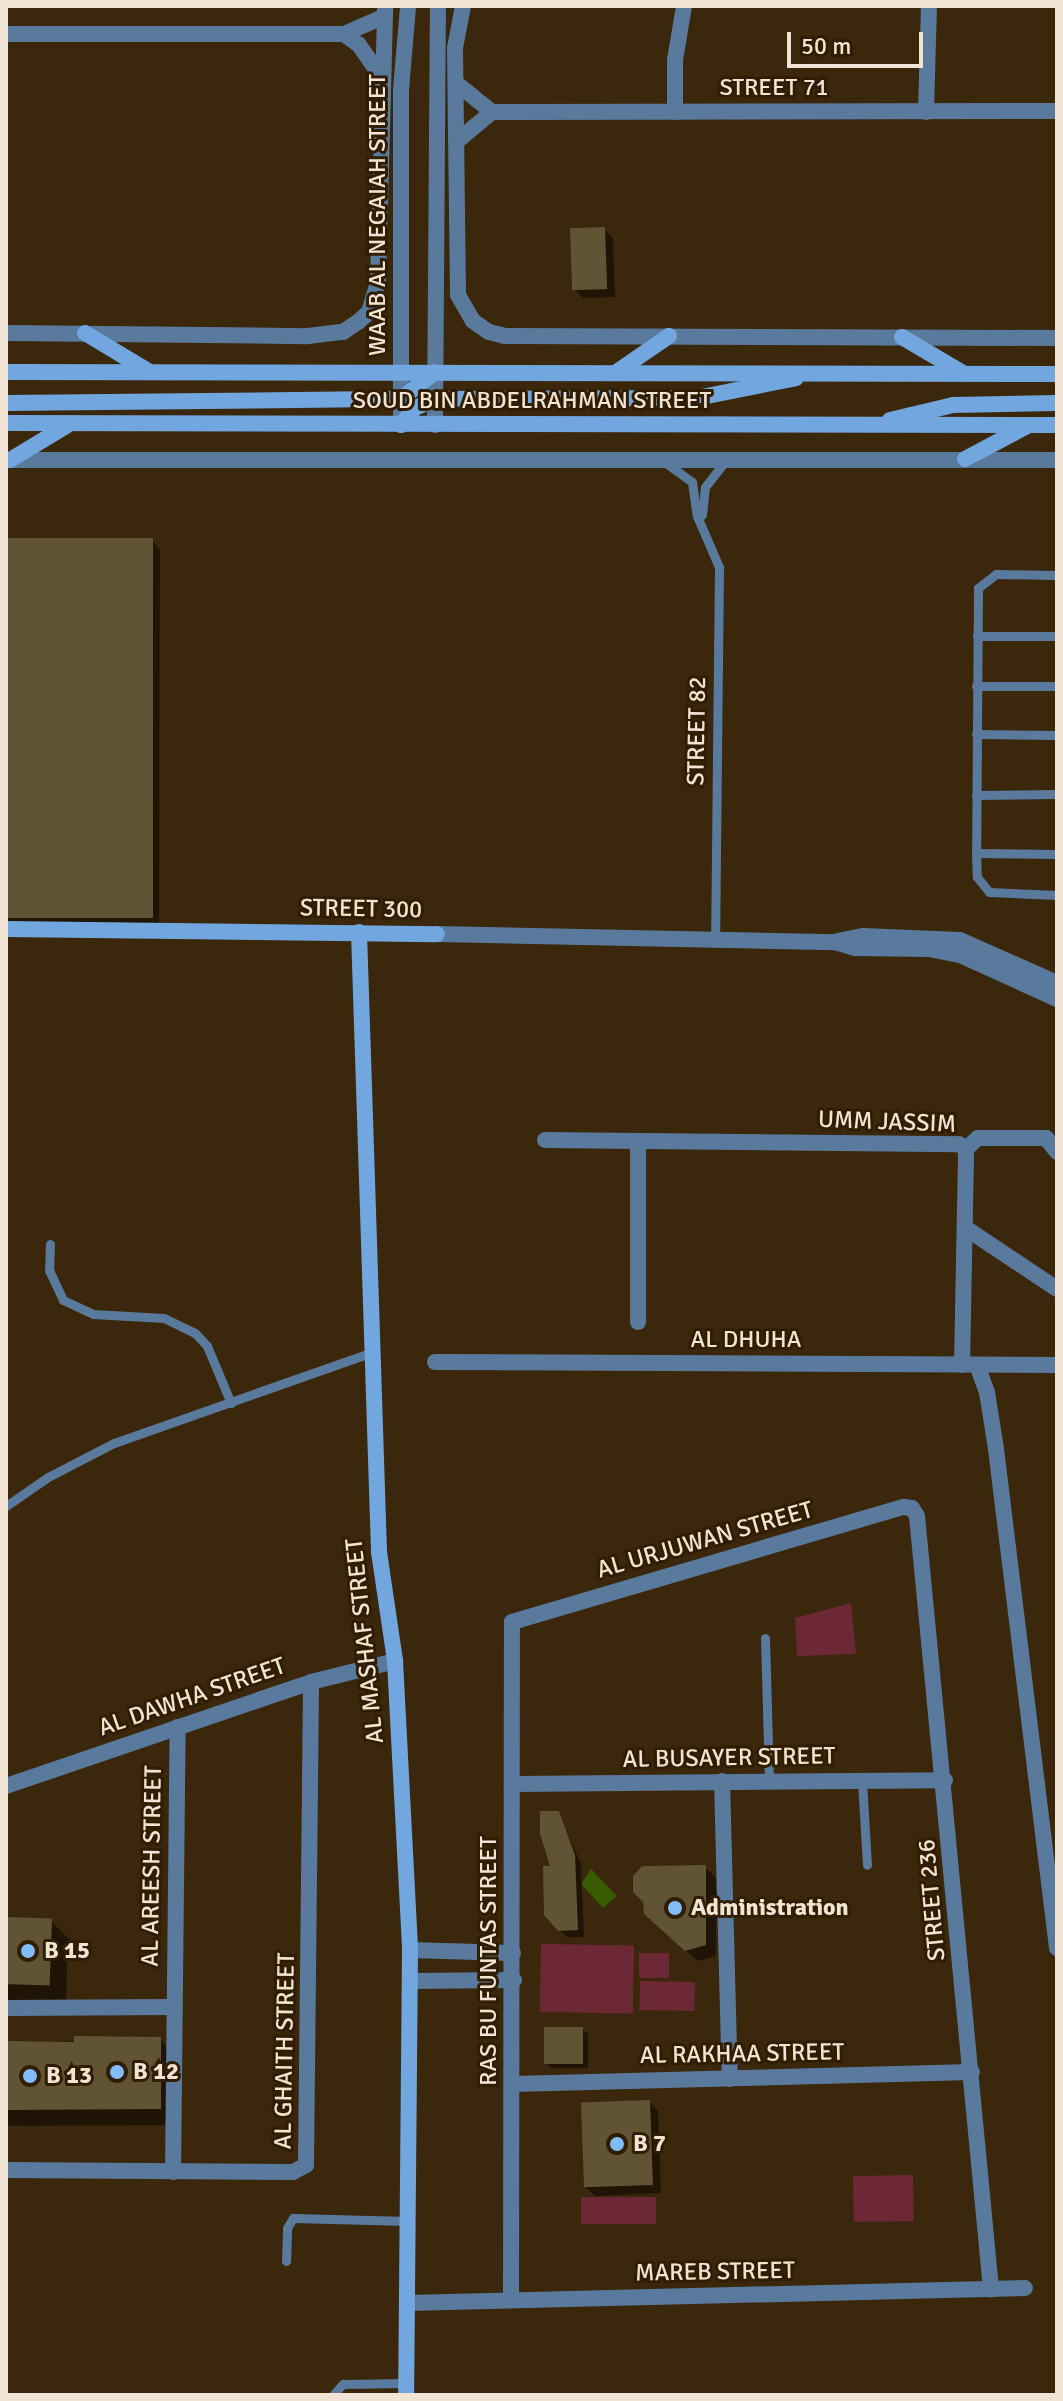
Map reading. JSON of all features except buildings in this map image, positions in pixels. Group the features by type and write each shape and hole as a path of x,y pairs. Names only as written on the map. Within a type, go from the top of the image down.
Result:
{"main road":[{"path":"85,333 150,372"},
{"path":"618,371 669,336"},
{"path":"902,337 964,374"},
{"name":"SOUD BIN ABDELRAHMAN STREET","path":"6,372 1057,374"},
{"path":"6,403 401,399 435,372"},
{"path":"401,425 415,408 435,399 697,398 817,372"},
{"path":"874,426 938,407 1057,403"},
{"path":"8,460 72,422"},
{"name":"SOUD BIN ABDELRAHMAN STREET","path":"6,423 1057,425"},
{"path":"965,459 1029,425"},
{"name":"STREET 300","path":"6,929 437,934"},
{"name":"AL MASHAF STREET","path":"359,932 379,1552 395,1661 410,1950 406,2389"}],"street":[{"name":"WAAB AL NEGAIAH STREET","path":"401,425 401,90 408,6"},
{"path":"435,425 438,6"},
{"path":"447,6 460,14 456,83 458,295 473,321 505,336 1057,338"},
{"path":"675,112 675,60 684,6"},
{"path":"926,112 929,6"},
{"name":"WAAB AL NEGAIAH STREET","path":"85,333 308,336 343,332 369,312 378,282 380,76 384,11"},
{"path":"6,34 344,34 384,11"},
{"path":"344,34 372,59 380,76"},
{"path":"456,83 492,112 456,142"},
{"name":"STREET 71","path":"492,112 1057,111"},
{"path":"436,202 456,168"},
{"path":"6,333 85,333"},
{"path":"8,460 1057,460"},
{"name":"STREET 300","path":"437,934 835,942"},
{"path":"835,942 863,936 960,940 1057,983"},
{"path":"835,942 855,948 945,951 1057,999"},
{"path":"966,1149 978,1138 1046,1138 1057,1152"},
{"name":"UMM JASSIM","path":"545,1140 959,1144 966,1149 970,1365 987,1392 1001,1479 1057,1948"},
{"path":"638,1141 638,1322"},
{"path":"967,1229 1057,1289"},
{"name":"AL DHUHA","path":"435,1362 1057,1365"},
{"name":"AL URJUWAN STREET","path":"512,1622 912,1508"},
{"name":"STREET 236","path":"912,1508 945,1780 991,2289"},
{"name":"RAS BU FUNTAS STREET","path":"511,2300 514,1980 512,1622"},
{"name":"AL DAWHA STREET","path":"6,1786 311,1682 395,1661"},
{"name":"AL GHAITH STREET","path":"6,2170 293,2172 310,2157 311,1682"},
{"name":"AL AREESH STREET","path":"173,2172 178,1727"},
{"name":"AL BUSAYER STREET","path":"514,1784 945,1780"},
{"path":"722,1781 730,2079"},
{"path":"410,1950 513,1953"},
{"path":"411,1981 514,1980"},
{"path":"6,2008 175,2007"},
{"name":"AL RAKHAA STREET","path":"513,2084 972,2072"},
{"name":"MAREB STREET","path":"407,2303 1025,2288"}],"lane":[{"name":"STREET 82","path":"663,461 692,482 702,526 719,567 715,939"},
{"name":"STREET 82","path":"702,526 705,487 725,461"},
{"path":"1057,575 996,574 985,579 977,594 976,686 977,877 989,892 1057,895"},
{"path":"977,636 1057,636"},
{"path":"976,686 1057,686"},
{"path":"976,734 1057,735"},
{"path":"976,795 1057,794"},
{"path":"976,853 1057,854"},
{"path":"50,1244 49,1270 63,1300 93,1314 164,1318 195,1333 207,1346 231,1403"},
{"path":"6,1506 80,1459 373,1352"},
{"path":"765,1638 769,1782"},
{"path":"862,1781 867,1865"},
{"path":"286,2261 287,2228 293,2218 408,2221"},
{"path":"333,2395 343,2384 406,2389"}],"shaded area":[{"path":"851,1603 856,1654 797,1656 795,1618"},
{"path":"591,1869 617,1896 603,1908 581,1884"},
{"path":"541,1944 634,1946 633,2014 540,2012"},
{"path":"639,1953 669,1953 669,1978 639,1978"},
{"path":"640,1981 695,1982 694,2011 639,2010"},
{"path":"913,2175 914,2221 854,2222 853,2176"},
{"path":"581,2197 656,2197 656,2224 581,2224"}],"place":[{"name":"Administration","path":"675,1908"},
{"name":"B 15","path":"28,1951"},
{"name":"B 12","path":"117,2072"},
{"name":"B 13","path":"30,2076"},
{"name":"B 7","path":"617,2144"}]}
